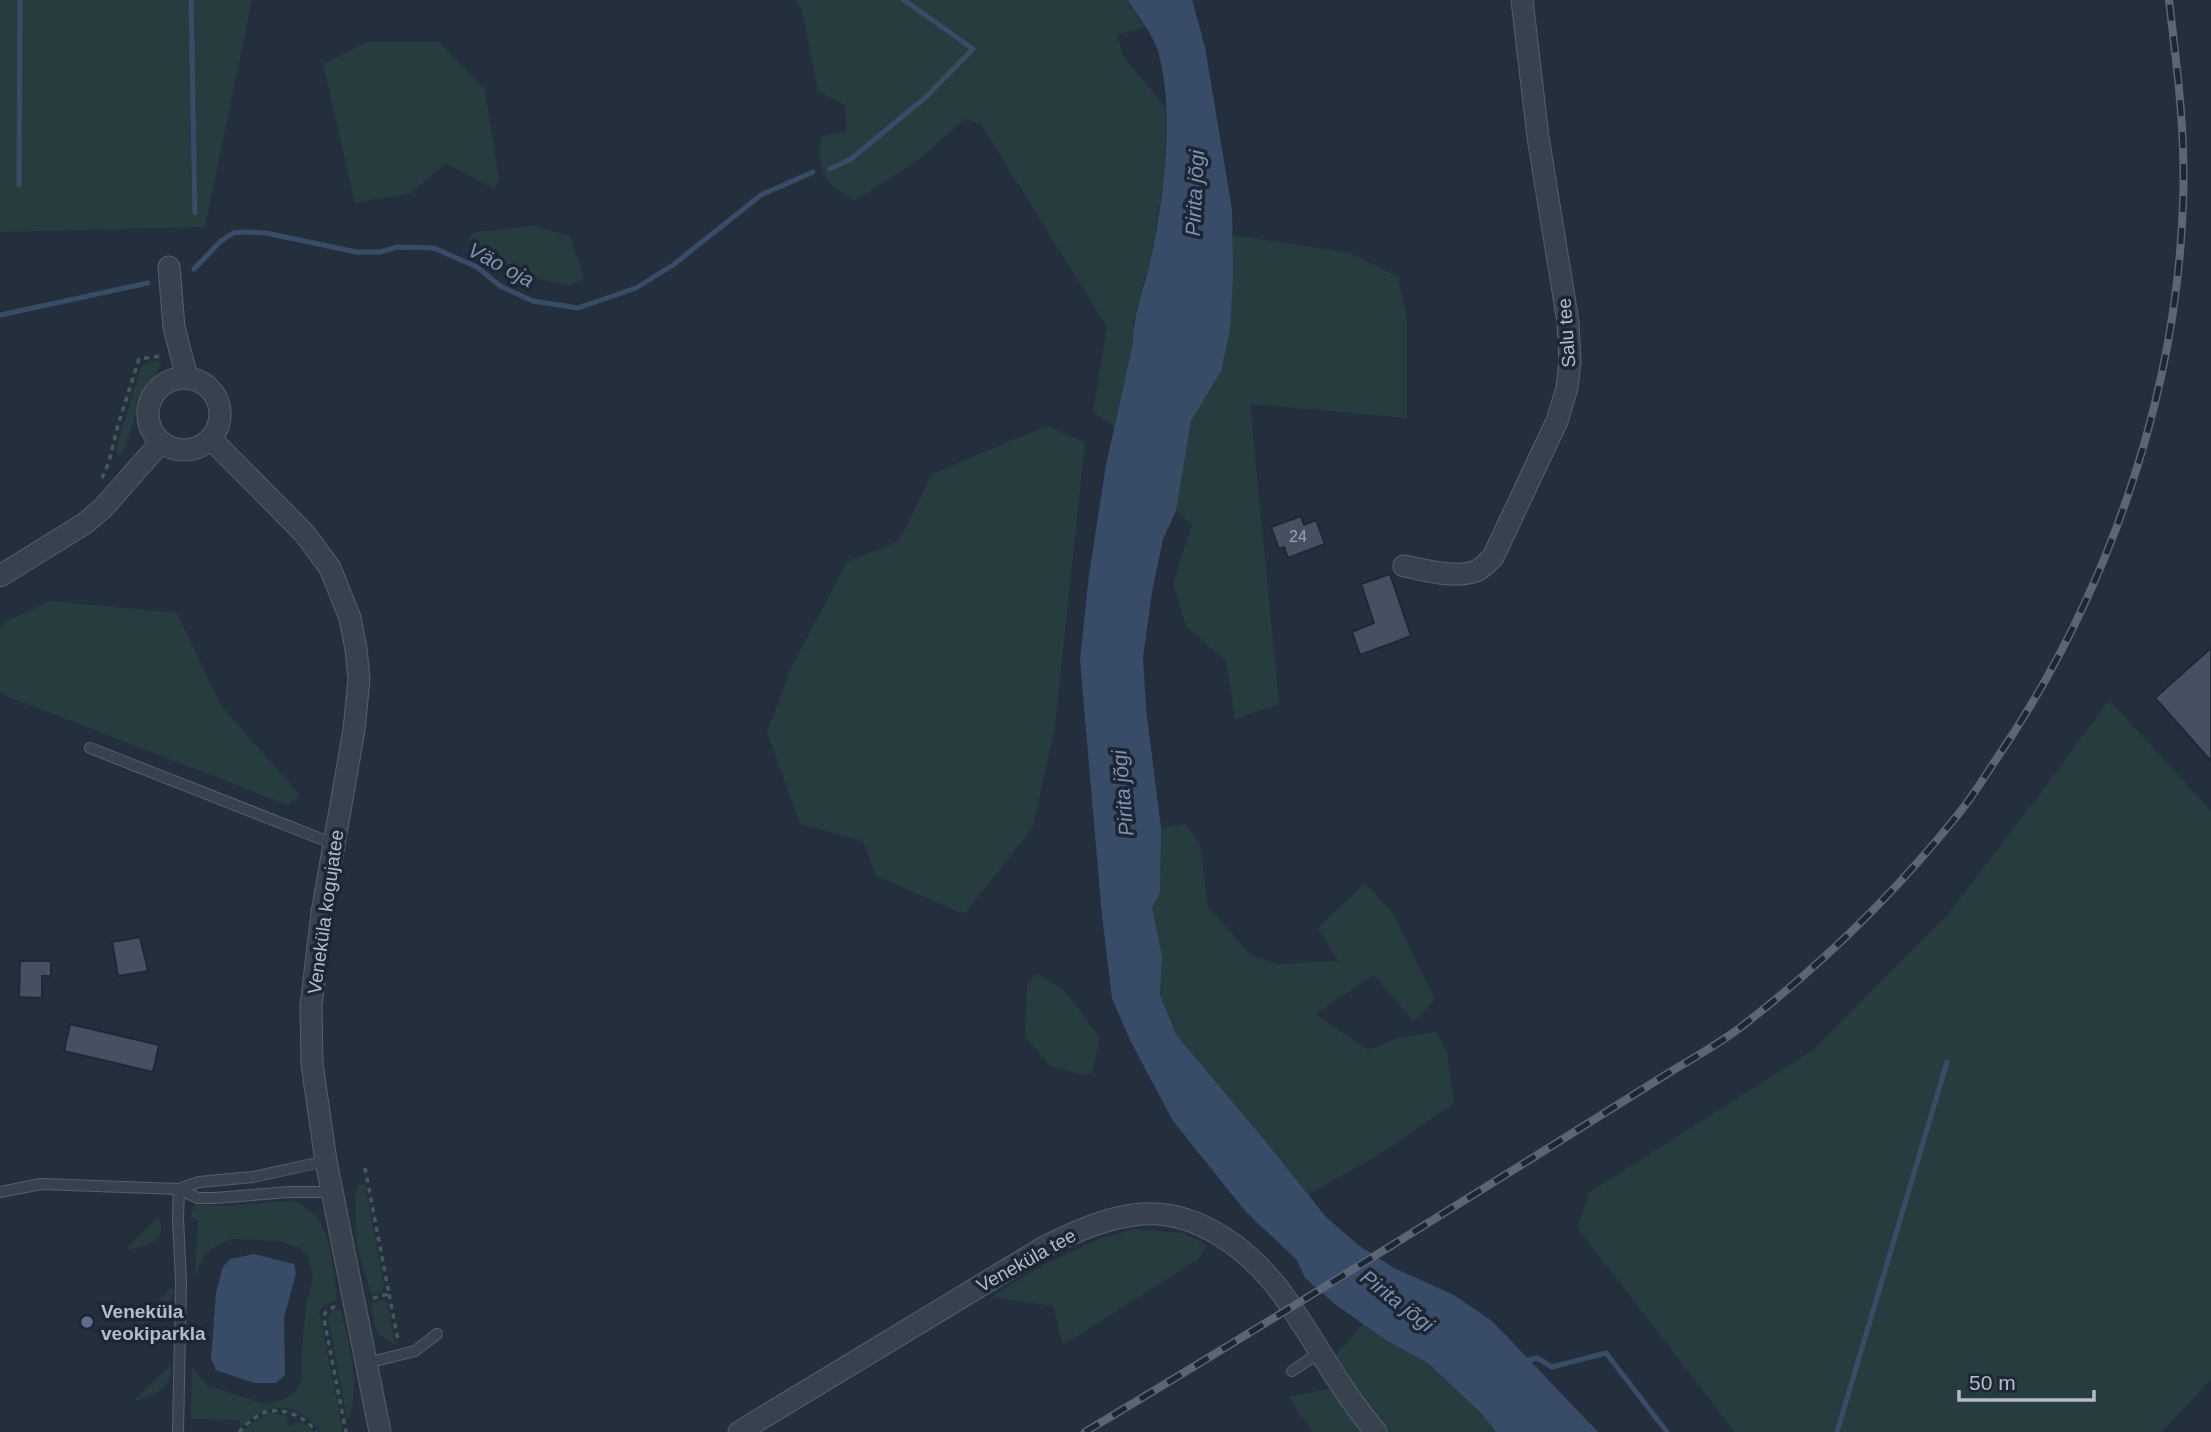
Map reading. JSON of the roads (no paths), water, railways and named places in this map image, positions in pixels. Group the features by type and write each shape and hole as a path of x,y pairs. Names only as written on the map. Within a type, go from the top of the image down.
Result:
{"street":[{"name":"Salu tee","path":"1404,566 1464,574 1479,571 1493,557 1557,421 1567,388 1570,361 1568,322 1538,137 1522,0"},
{"path":"169,267 174,327 187,378"},
{"path":"187,378 198,380 208,387 216,396 221,418 218,430 211,439 192,450 170,448 161,442 149,423 151,400 156,390 165,383 187,378"},
{"name":"Veneküla kogujatee","path":"211,439 305,534 330,568 350,618 359,679 354,730 322,913 311,1006 312,1064 326,1161 380,1432"},
{"path":"0,576 85,524 103,508 161,442"},
{"name":"Veneküla tee","path":"739,1432 1046,1247 1081,1229 1117,1218 1143,1214 1168,1215 1193,1222 1222,1236 1248,1255 1285,1297 1319,1353 1376,1432"}],"lane":[{"path":"90,748 334,844"},
{"path":"1,1193 41,1184 179,1189 199,1182 277,1173 326,1161"},
{"path":"179,1189 198,1198 333,1192"},
{"path":"178,1432 181,1282 179,1189"},
{"path":"367,1363 415,1351 437,1334"},
{"path":"1292,1371 1319,1353"}],"water":[{"name":"Pirita jõgi","path":"1128,0 1192,0 1205,47 1232,210 1230,330 1221,371 1191,421 1176,511 1163,539 1152,592 1143,657 1146,709 1161,828 1160,893 1152,908 1162,956 1160,995 1177,1036 1325,1216 1358,1245 1394,1268 1454,1295 1492,1321 1598,1432 1496,1432 1482,1414 1428,1363 1387,1341 1335,1304 1305,1278 1297,1260 1246,1212 1173,1121 1130,1040 1112,998 1102,915 1080,660 1089,575 1106,465 1133,343 1137,309 1156,231 1164,179 1167,126 1163,74 1158,51"},
{"path":"254,1254 294,1264 296,1273 284,1318 285,1375 276,1383 254,1383 216,1370 211,1359 216,1293 223,1267 230,1259"}],"waterway":[{"path":"19,185 20,0"},
{"path":"191,0 195,213"},
{"name":"Väo oja","path":"830,169 851,159 926,97 973,49 904,0"},
{"name":"Väo oja","path":"194,269 221,241 233,233 266,233 356,252 380,252 398,247 434,248 477,267 500,286 533,301 578,308 636,288 673,265 761,195 813,172"},
{"name":"Väo oja","path":"0,315 148,283"},
{"path":"1837,1432 1947,1062"},
{"path":"1525,1361 1537,1358 1552,1367 1606,1353 1667,1432"}],"railway":[{"path":"1085,1432 1733,1033 1770,1004 1855,928 1907,874 1961,810 2035,699 2070,633 2101,565 2128,495 2150,424 2166,351 2177,278 2183,204 2182,127 2169,0"}],"place":[{"name":"Veneküla veokiparkla","path":"87,1322"}]}
